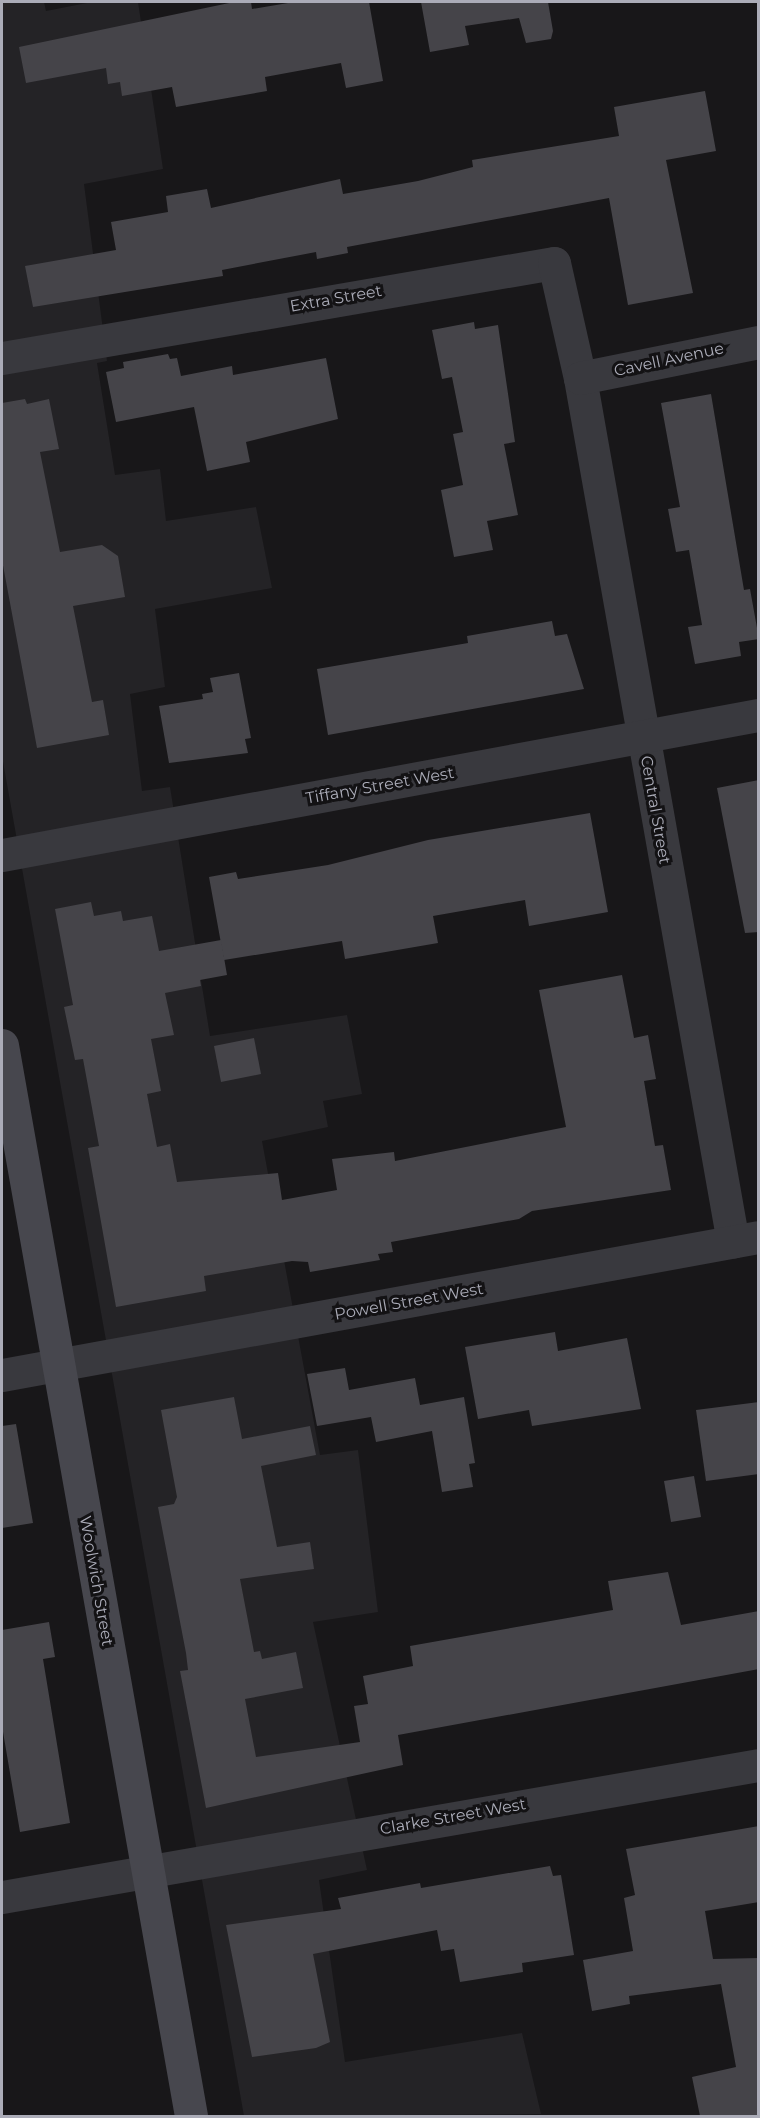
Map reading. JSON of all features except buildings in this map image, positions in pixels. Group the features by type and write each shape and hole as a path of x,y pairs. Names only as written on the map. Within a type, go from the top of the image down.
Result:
{"main road":[{"name":"Woolwich Street","path":"2,1045 191,2116"}],"street":[{"name":"Extra Street","path":"2,358 548,261 559,270 580,378"},
{"name":"Cavell Avenue","path":"580,378 759,342"},
{"name":"Central Street","path":"580,378 642,738 746,1240"},
{"name":"Tiffany Street West","path":"2,855 759,716"},
{"name":"Powell Street West","path":"2,1375 746,1240"},
{"name":"Clarke Street West","path":"2,1897 147,1869 759,1765"}],"shaded area":[{"path":"2,2 44,2 46,11 92,2 138,2 163,169 84,184 107,361 97,363 115,475 160,469 166,521 256,507 272,588 155,609 165,687 130,694 142,791 170,787 210,1036 347,1015 362,1094 323,1101 328,1127 262,1141 320,1455 358,1450 378,1612 313,1622 367,1870 319,1880 345,2062 522,2033 541,2114 244,2116 2,756"}]}
